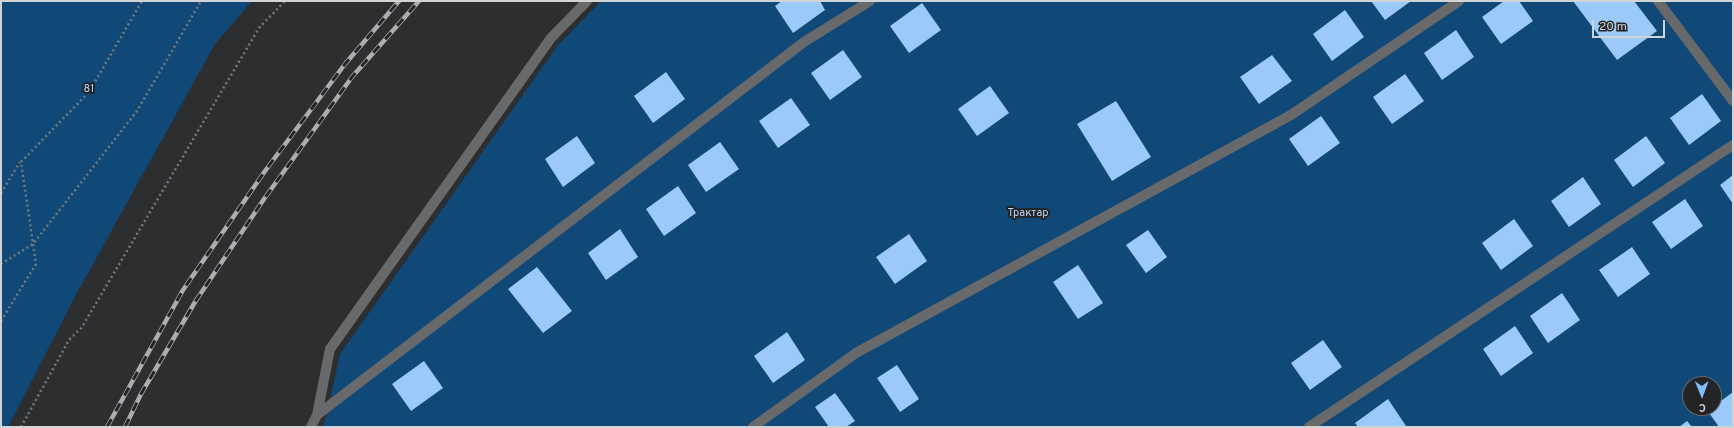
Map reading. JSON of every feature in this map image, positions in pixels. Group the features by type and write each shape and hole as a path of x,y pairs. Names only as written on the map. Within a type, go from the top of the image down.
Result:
{"street":[{"path":"311,427 317,415 330,349 551,38 587,1"},
{"path":"317,415 804,42 870,1"},
{"path":"753,427 856,353 1292,115 1459,1"},
{"path":"1658,1 1733,101"},
{"path":"1309,427 1733,145"}],"path":[{"path":"1,193 21,162 89,92 142,1"},
{"path":"1,264 33,244 137,111 201,1"},
{"path":"21,427 69,340 82,327 255,34 286,1"},
{"path":"1,321 36,264 21,162"}],"green space":[{"name":"81","path":"1,1 252,1 215,44 77,293 8,427 1,427"},
{"name":"Трактар","path":"601,1 1733,1 1733,427 322,427 326,418 340,354 558,45"}],"building":[{"path":"782,1 820,1 825,10 793,33 775,6"},
{"path":"1371,1 1411,1 1385,20"},
{"path":"1504,1 1519,1 1533,21 1501,44 1482,17"},
{"path":"1573,1 1634,1 1657,31 1617,60"},
{"path":"922,3 941,30 909,53 890,26"},
{"path":"1345,10 1364,37 1332,61 1313,34"},
{"path":"1456,30 1474,57 1442,80 1424,53"},
{"path":"843,50 862,77 830,100 811,73"},
{"path":"1272,55 1292,81 1259,104 1240,77"},
{"path":"666,72 685,99 653,123 634,96"},
{"path":"1405,74 1424,101 1392,124 1373,97"},
{"path":"990,86 1009,113 977,136 958,109"},
{"path":"1702,94 1721,121 1689,145 1670,118"},
{"path":"791,98 810,125 778,148 759,121"},
{"path":"1116,101 1151,157 1112,181 1077,124"},
{"path":"1321,116 1340,143 1308,166 1289,139"},
{"path":"577,136 595,163 563,187 545,159"},
{"path":"1646,136 1665,163 1633,187 1614,160"},
{"path":"720,142 739,169 706,192 688,165"},
{"path":"1733,175 1733,204 1720,185"},
{"path":"1583,177 1601,204 1569,227 1551,201"},
{"path":"678,186 696,213 664,236 646,209"},
{"path":"1685,199 1703,226 1671,249 1652,222"},
{"path":"1514,219 1533,246 1501,270 1482,243"},
{"path":"620,229 638,257 606,280 588,253"},
{"path":"1148,230 1167,257 1146,273 1126,245"},
{"path":"909,234 927,261 895,284 876,257"},
{"path":"1632,247 1650,274 1618,297 1599,270"},
{"path":"1078,265 1103,303 1078,319 1053,282"},
{"path":"537,267 572,311 543,333 508,289"},
{"path":"1562,293 1580,320 1548,343 1530,316"},
{"path":"1515,326 1533,353 1501,376 1483,349"},
{"path":"787,332 805,360 773,383 754,356"},
{"path":"1323,340 1342,367 1310,390 1291,363"},
{"path":"424,361 443,388 411,411 392,384"},
{"path":"897,365 919,399 900,412 877,378"},
{"path":"1733,392 1733,427 1719,427 1711,416 1722,416 1722,400"},
{"path":"835,393 855,421 846,427 829,427 815,407"},
{"path":"1388,399 1406,426 1358,427 1355,423"},
{"path":"1687,421 1692,427 1679,427"}],"railway":[{"path":"107,427 183,290 265,171 345,64 399,1"},
{"path":"125,427 141,394 195,302 264,199 352,77 419,1"}]}
